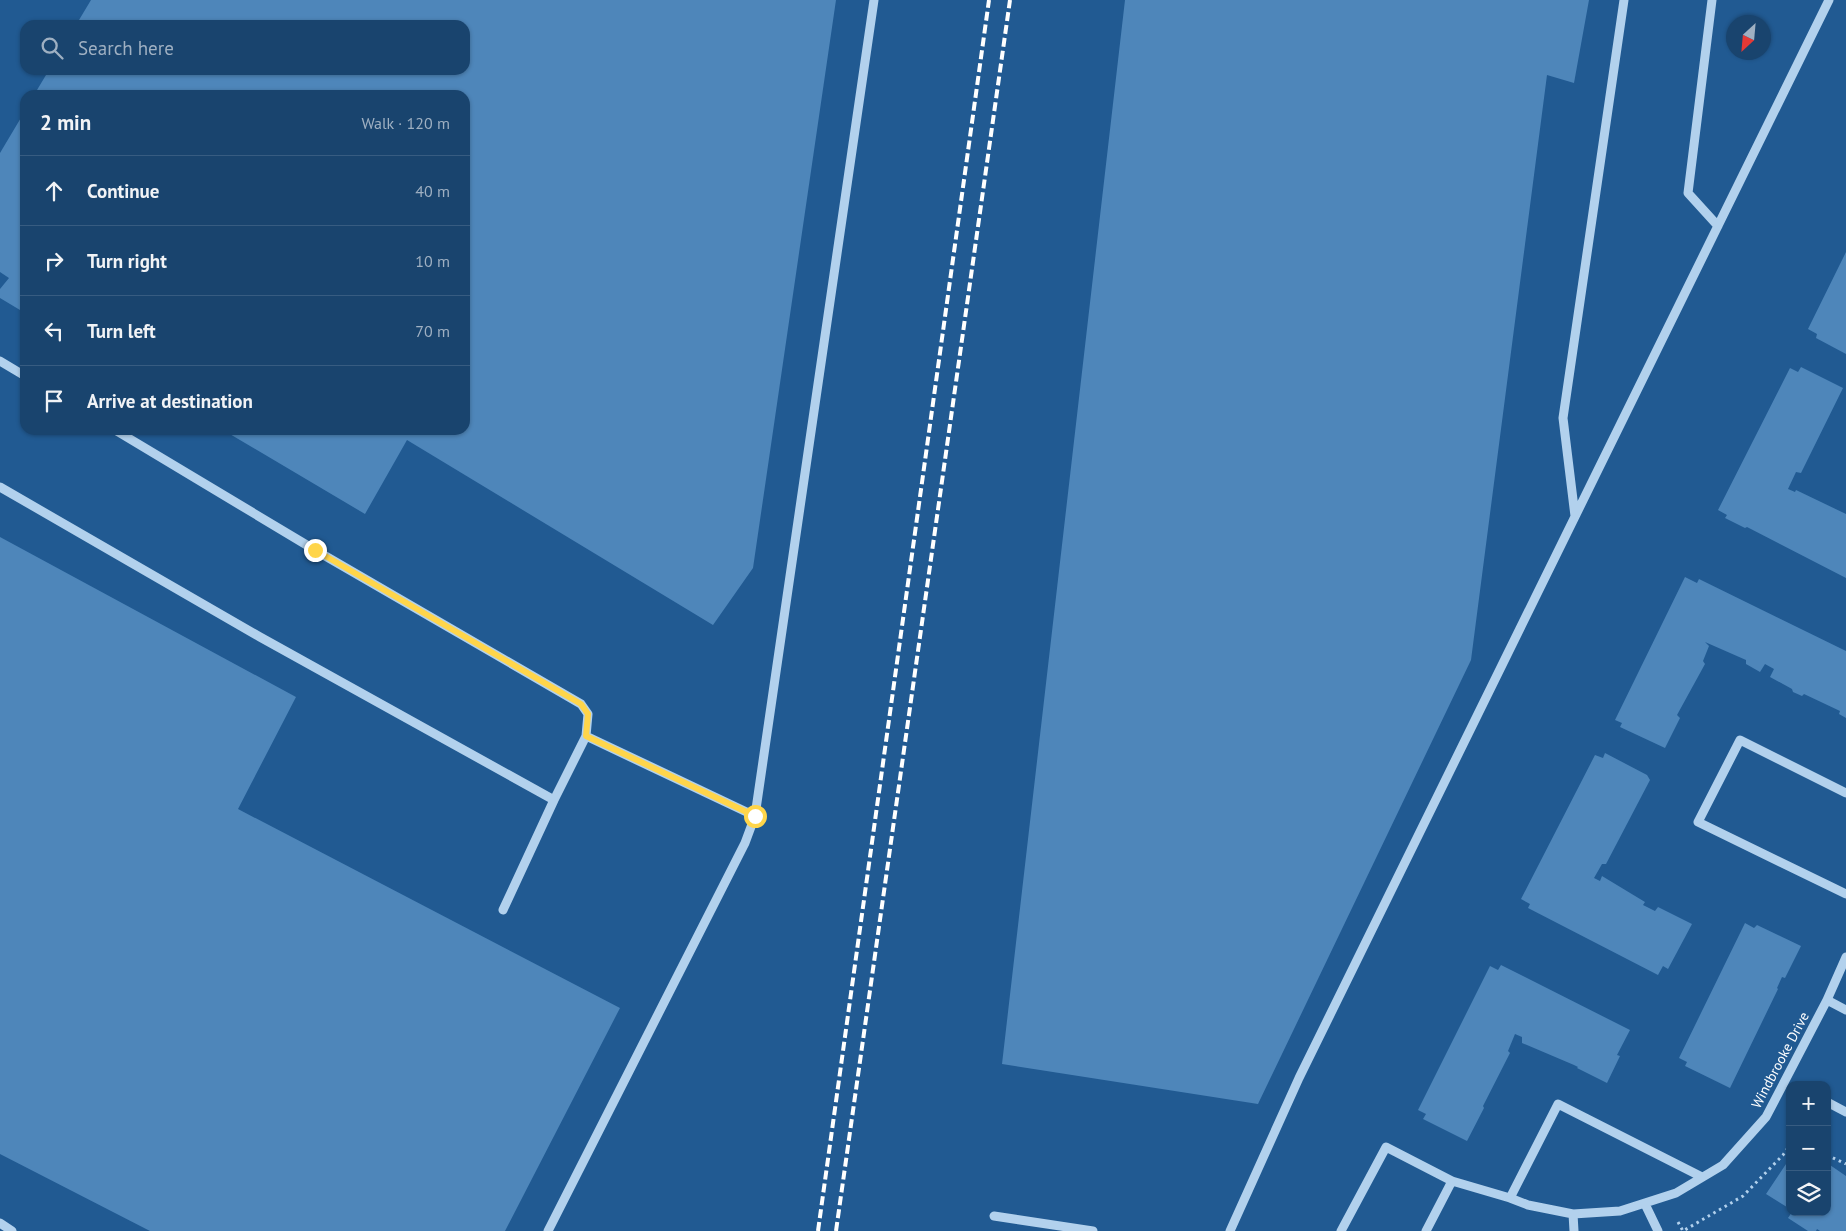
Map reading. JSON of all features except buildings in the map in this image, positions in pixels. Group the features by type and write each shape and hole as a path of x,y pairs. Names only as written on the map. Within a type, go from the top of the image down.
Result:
{"street":[{"path":"548,1231 745,843 755,816 874,0"},
{"path":"1575,516 1563,418 1624,0"},
{"path":"1712,0 1688,193 1718,226"},
{"path":"1230,1231 1299,1078 1829,0"},
{"path":"0,361 20,373"},
{"path":"123,435 315,550 581,704 588,714 586,736 503,910"},
{"path":"0,487 260,637 554,800"},
{"path":"586,736 755,816"},
{"path":"1846,793 1740,740 1698,822 1846,894"},
{"name":"Windbrooke Drive","path":"1789,1081 1846,957"},
{"path":"1827,1000 1846,1010"},
{"name":"Windbrooke Drive","path":"1341,1231 1386,1147 1452,1181 1528,1205 1573,1214 1620,1211 1645,1204 1676,1193 1723,1165 1766,1117 1786,1086"},
{"path":"1510,1198 1558,1104 1702,1177"},
{"path":"1831,1104 1846,1112"},
{"path":"1426,1231 1452,1181"},
{"path":"1645,1204 1658,1231"},
{"path":"1573,1214 1574,1231"},
{"path":"994,1216 1093,1231"},
{"path":"0,1223 12,1231"}],"path":[{"path":"1684,1231 1744,1196 1786,1151"},
{"path":"1831,1157 1846,1164"}],"railway":[{"path":"818,1231 989,0"},
{"path":"836,1231 1010,0"}],"route":[{"path":"315,550 581,704 588,714 586,736 755,816"}]}
